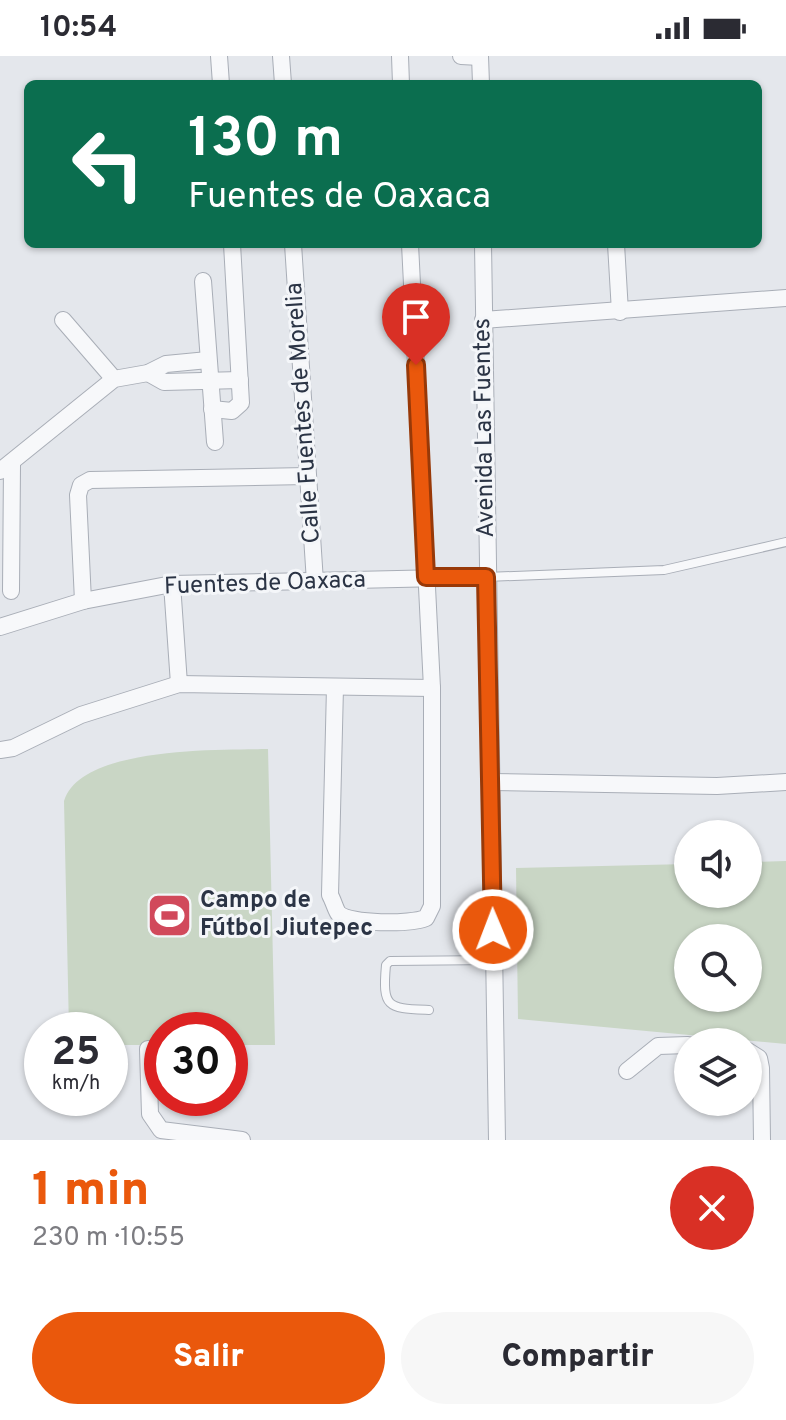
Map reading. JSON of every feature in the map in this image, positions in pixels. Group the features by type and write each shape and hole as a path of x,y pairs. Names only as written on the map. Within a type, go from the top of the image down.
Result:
{"street":[{"path":"219,56 221,80"},
{"path":"281,56 283,80"},
{"path":"400,56 401,80"},
{"path":"461,56 480,57 481,80"},
{"path":"212,409 232,411 241,403 232,248"},
{"name":"Calle Fuentes de Morelia","path":"293,248 315,582"},
{"path":"335,687 330,895 337,912 347,918 412,923 426,918 432,906 432,688 410,248"},
{"name":"Avenida Las Fuentes","path":"483,248 497,1140"},
{"path":"616,248 620,312"},
{"path":"203,281 215,442"},
{"path":"483,320 786,298"},
{"path":"63,320 114,379"},
{"path":"11,591 6,468 114,379 148,373 166,364 208,360"},
{"path":"148,373 164,382 240,380"},
{"path":"83,601 78,495 81,485 90,480 307,476"},
{"name":"Fuentes de Oaxaca","path":"0,627 83,601 172,584 486,577"},
{"path":"172,584 179,684"},
{"path":"0,750 13,748 81,715 179,684 432,688"},
{"path":"490,782 717,786 786,782"},
{"path":"627,1071 658,1046 674,1045"},
{"path":"151,1116 161,1130 242,1140"},
{"path":"762,1116 762,1140"}],"lane":[{"path":"486,577 664,570 786,542"},
{"path":"429,1010 390,1005 383,995 386,965 390,961 494,960"}],"green space":[{"name":"Campo de Fútbol Jiutepec","path":"268,749 275,1045 248,1045 248,1012 144,1012 144,1045 128,1045 128,1012 69,1012 64,801 76,783 96,770 123,761 186,751"},
{"path":"786,861 786,1044 762,1042 762,1028 674,1028 674,1034 518,1019 516,868 674,864 674,908 762,908 762,862"}],"place":[{"name":"Campo de Fútbol Jiutepec","path":"169,915"}],"route":[{"path":"416,365 426,577 486,577 493,930"}]}
